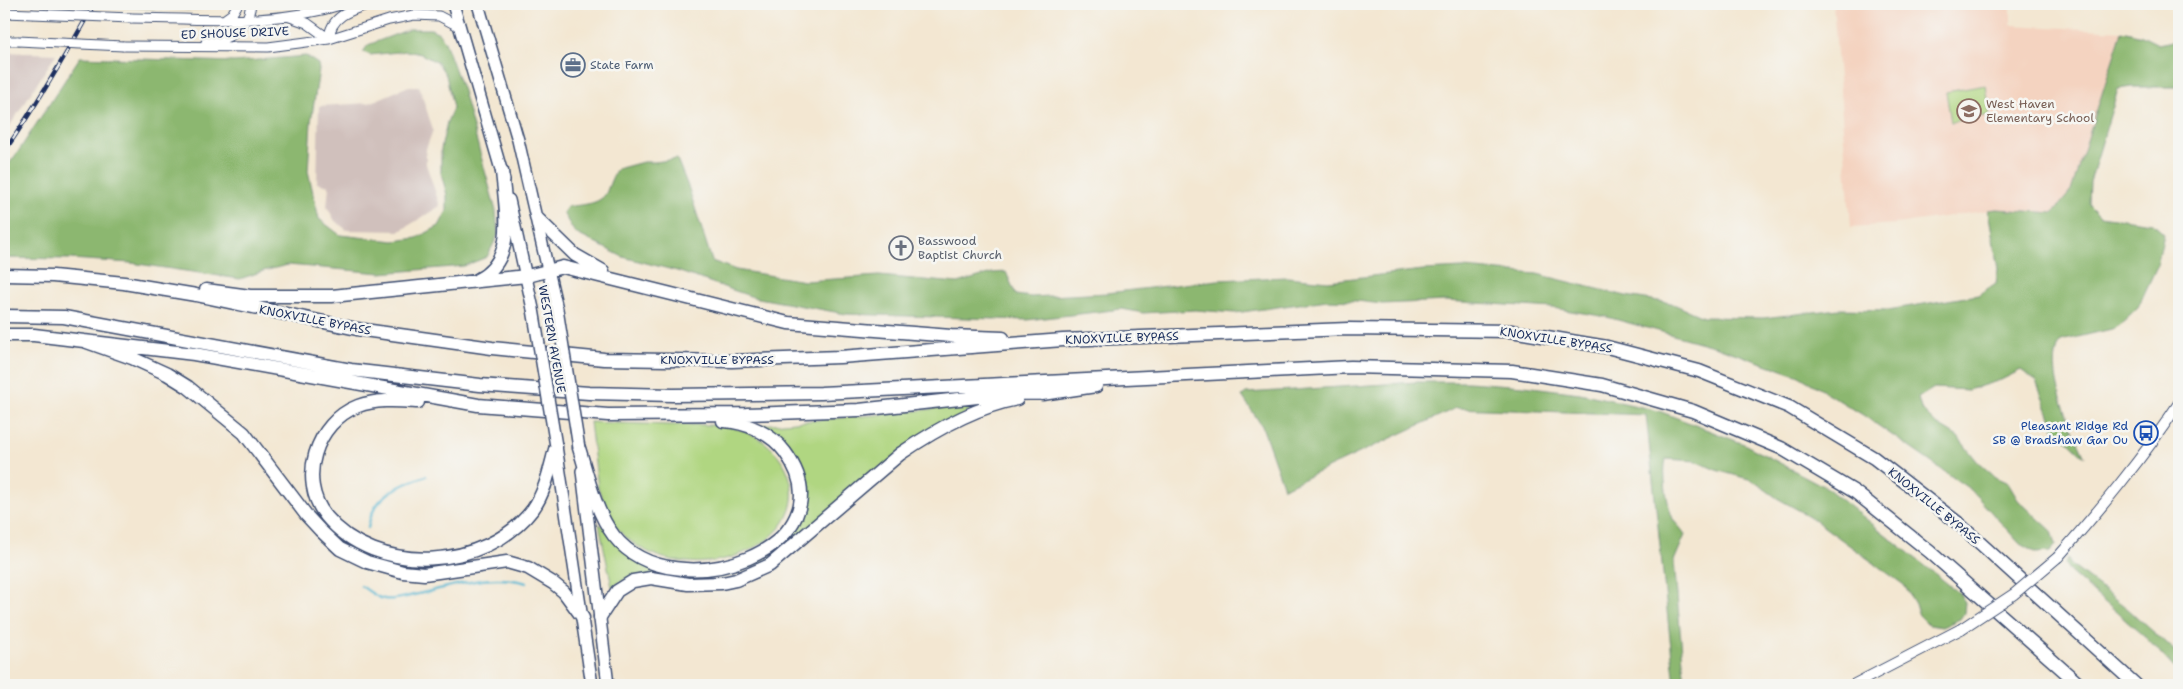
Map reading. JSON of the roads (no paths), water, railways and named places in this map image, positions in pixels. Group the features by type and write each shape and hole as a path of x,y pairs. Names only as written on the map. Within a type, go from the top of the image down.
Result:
{"highway":[{"path":"472,283 490,272 503,252 507,236 502,171"},
{"path":"537,218 575,255 595,267 628,282"},
{"path":"124,283 250,296 332,296 472,283 527,276 563,267 574,268 788,323 952,336 1063,340"},
{"name":"KNOXVILLE BYPASS","path":"4,275 53,276 124,283 196,295 357,329 492,348 604,359 732,361 840,357 1063,340 1348,329 1511,331 1607,347 1699,371 1789,407 1874,458 1958,523 2136,685"},
{"path":"4,316 64,317 351,370 480,385 589,393 740,396 1352,367 1512,371 1602,385 1693,411 1781,448 1855,492 1930,552 2080,685"},
{"path":"4,335 34,335 194,354 478,405"},
{"path":"84,341 132,358 167,374 188,387 244,433 307,516 340,549 367,562 417,574 463,570 507,562 528,568 542,575 564,592 583,618"},
{"path":"608,415 746,414 858,410 1006,394 1066,392 1148,377"},
{"path":"600,617 617,591 633,581 651,578 688,584 722,582 736,580 770,565 900,454 921,439 958,420 1005,402 1049,393"},
{"path":"556,446 541,496 523,520 509,532 484,546 462,555 436,560 400,557 355,540 325,515 311,479 313,462 321,438 327,428 357,406 384,402 478,405 608,415 729,421 748,426 762,432 782,448 790,459 797,477 799,500 792,522 785,534 776,543 752,557 737,564 716,568 696,570 675,568 644,558 624,546 614,536 596,501 579,448"}],"main road":[{"name":"WESTERN AVENUE","path":"453,4 502,171 527,276 556,446 592,685"},
{"name":"WESTERN AVENUE","path":"478,6 518,140 557,309 579,448 608,685"},
{"path":"1853,685 1961,629 2014,594 2058,556 2108,501 2149,448 2179,403"}],"street":[{"path":"225,19 232,14 238,4"},
{"path":"157,47 176,42 210,42 231,37 247,20 251,4"},
{"name":"ED SHOUSE DRIVE","path":"4,14 247,20 288,17 319,12 344,4"},
{"path":"288,17 307,23 329,39 332,27 342,15 370,4"},
{"name":"ED SHOUSE DRIVE","path":"4,41 157,47 268,47 329,39 389,20 414,15 439,16 460,27"}],"waterway":[{"path":"368,528 375,507 388,493 426,476"},
{"path":"361,586 378,597 393,599 472,581 499,579 527,583"}],"railway":[{"path":"4,152 51,79 94,4"}],"place":[{"name":"State Farm","path":"573,65"},
{"name":"West Haven Elementary School","path":"1969,111"},
{"name":"Basswood Baptist Church","path":"901,248"},
{"name":"Pleasant Ridge Rd SB @ Bradshaw Gar Ou","path":"2146,433"}]}
